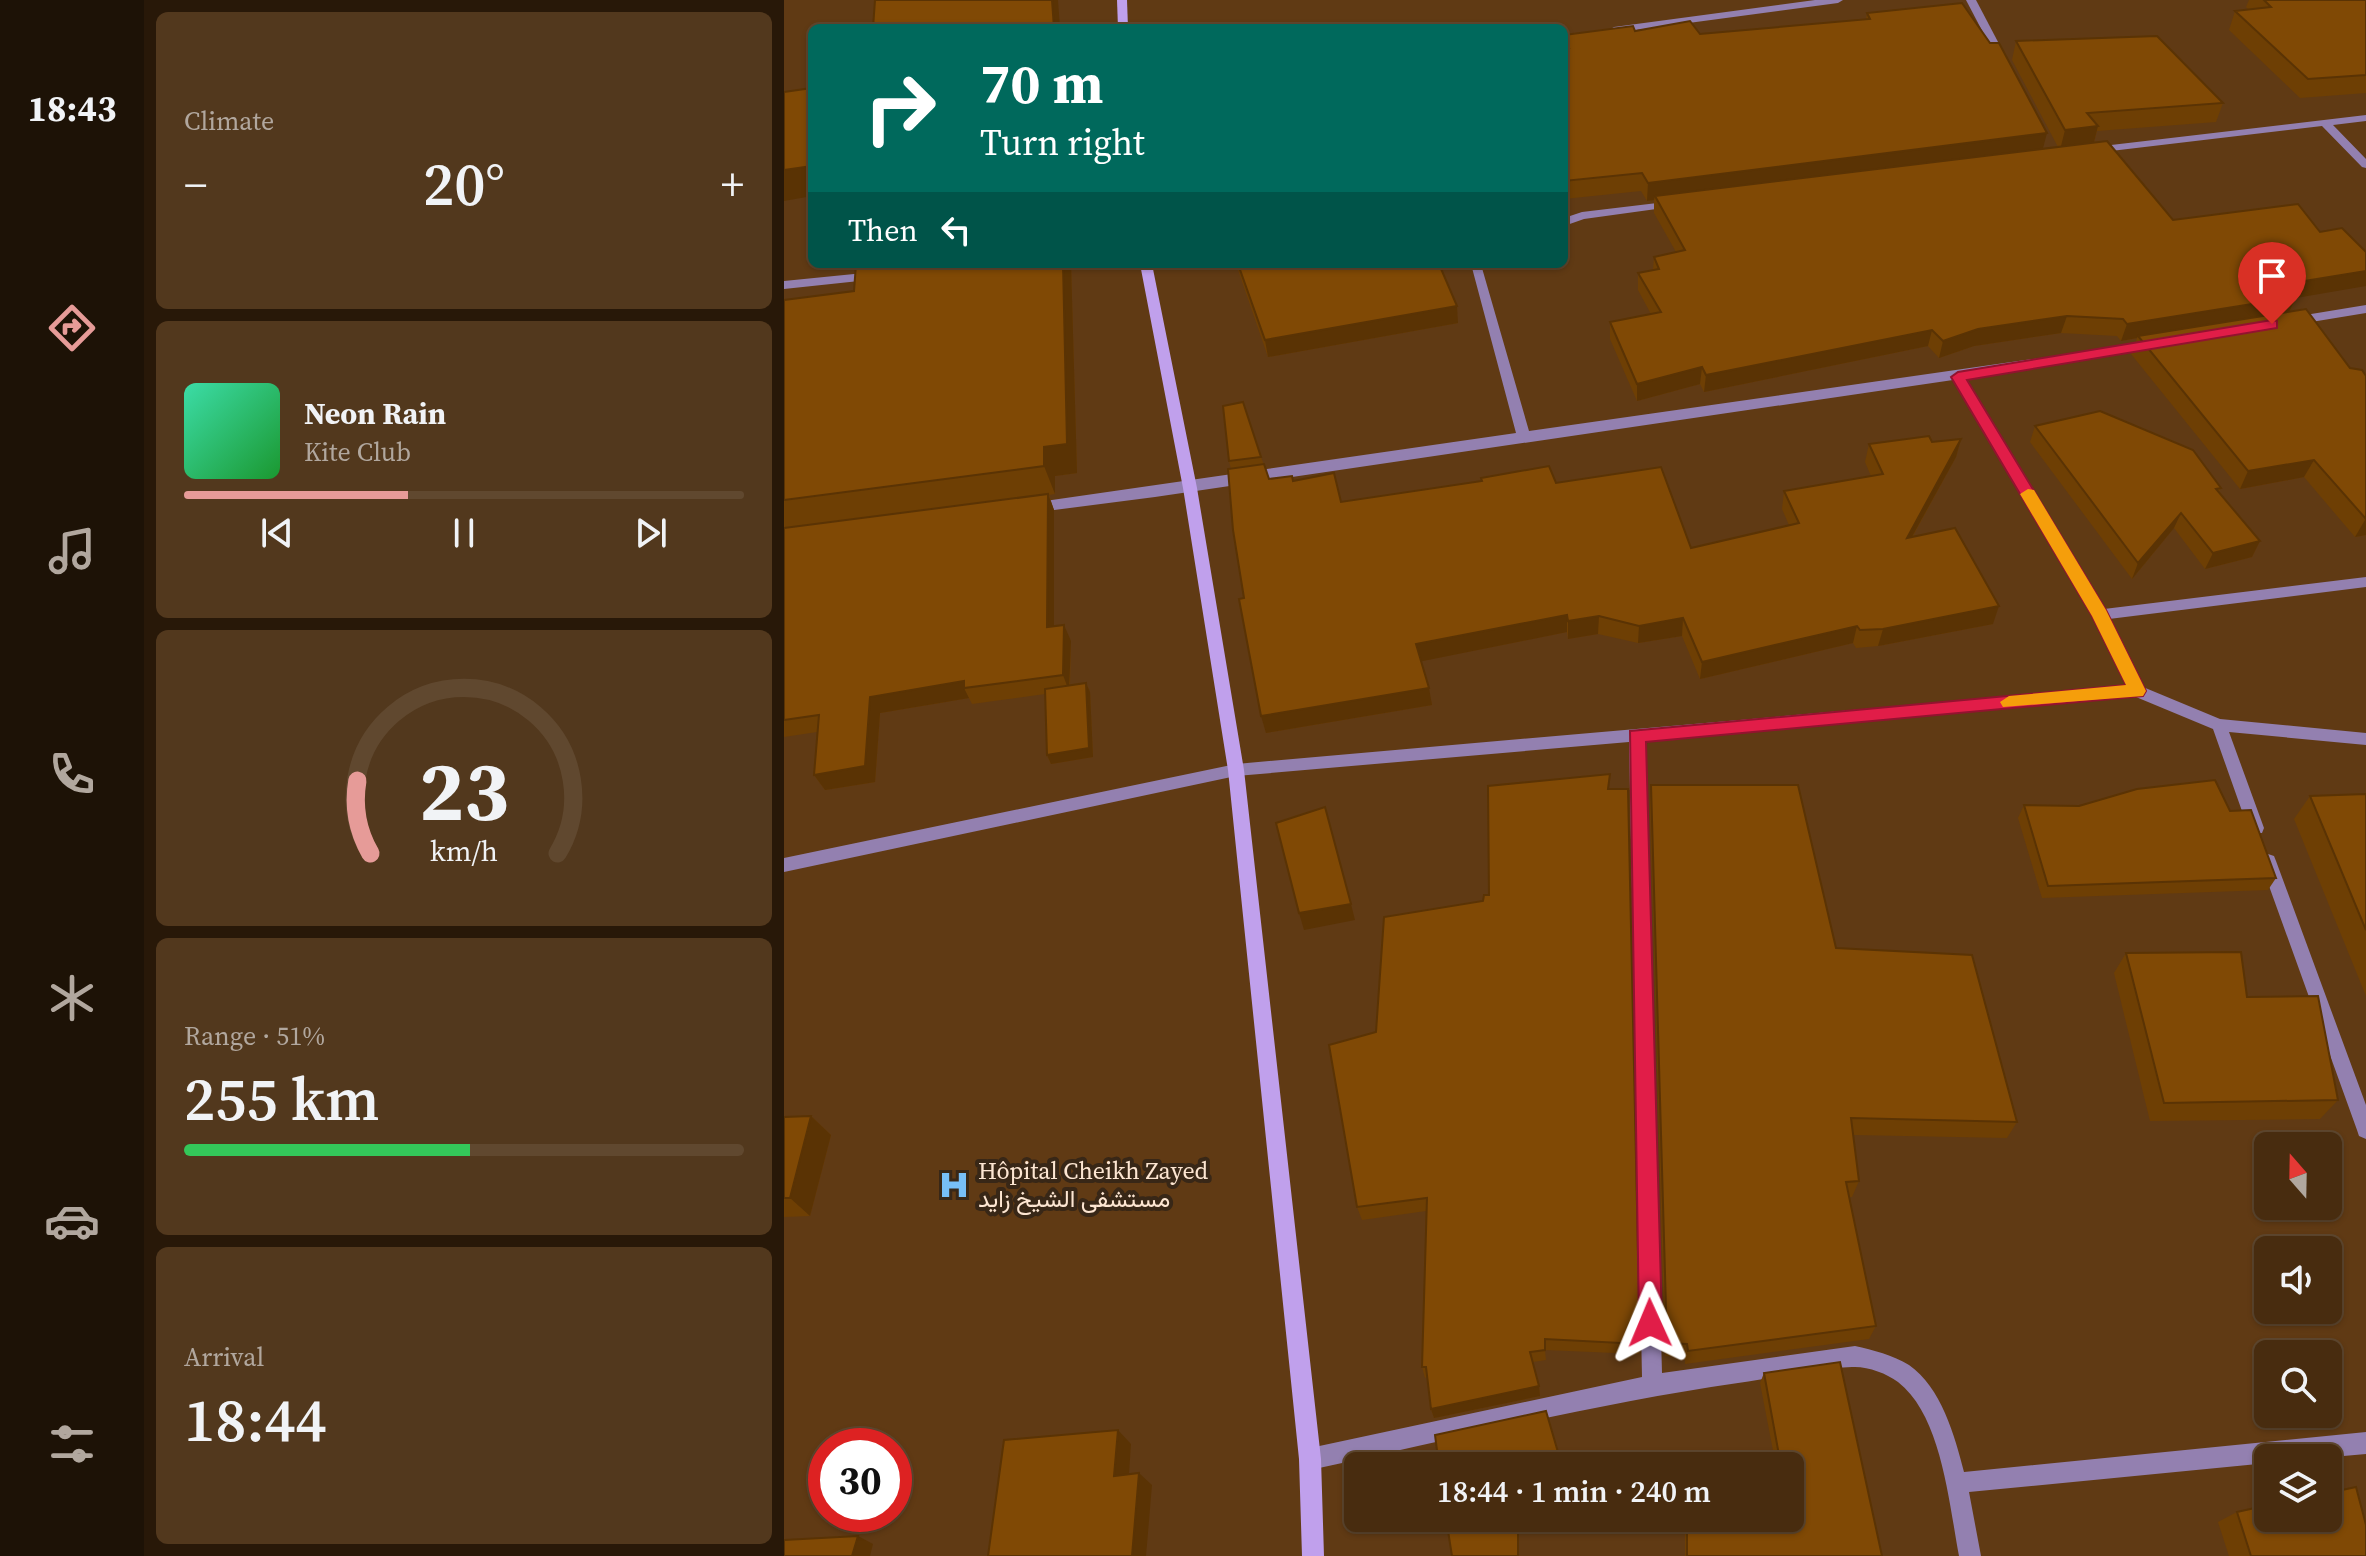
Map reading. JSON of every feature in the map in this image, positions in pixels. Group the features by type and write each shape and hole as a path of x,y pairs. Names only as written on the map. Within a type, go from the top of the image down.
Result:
{"main road":[{"path":"1122,0 1123,24"},
{"path":"1147,268 1190,488 1236,770 1310,1459 1313,1556"}],"street":[{"path":"1732,0 1739,14"},
{"path":"1608,31 1838,0"},
{"path":"1971,0 2008,70"},
{"path":"2083,151 2366,118"},
{"path":"2325,123 2366,165"},
{"path":"1568,221 1582,216 1692,202"},
{"path":"1478,268 1524,437"},
{"path":"784,285 872,270 886,275"},
{"path":"2272,324 2366,309"},
{"path":"1018,509 1190,488 1524,437 1958,377 2162,343"},
{"path":"1958,377 2100,615 2137,691"},
{"path":"2100,615 2366,582"},
{"path":"784,865 1236,770 2137,691 2219,725 2366,739"},
{"path":"2219,725 2366,1130"},
{"path":"1637,736 1652,1385"},
{"path":"1310,1459 1652,1385 1855,1356 1886,1363 1912,1381 1940,1426 1956,1483 1970,1556"},
{"path":"1956,1483 2366,1443"}],"building":[{"path":"875,0 1052,0 1054,24 873,24"},
{"path":"2264,0 2366,0 2366,75 2308,79 2235,11 2271,7"},
{"path":"1962,3 1990,43 1999,43 2047,133 1648,183 1642,173 1568,181 1568,34 1633,26 1635,31 1690,21 1700,34 1870,19 1867,13"},
{"path":"2157,36 2223,103 2087,113 2098,126 2065,130 2016,41"},
{"path":"808,89 808,167 784,170 784,92"},
{"path":"2107,141 2173,220 2298,204 2320,232 2342,228 2366,252 2366,271 2286,284 2296,297 2127,324 2123,319 2067,316 1978,329 1943,341 1932,330 1706,375 1702,367 1637,384 1610,322 1661,312 1638,273 1659,269 1654,257 1685,250 1655,196"},
{"path":"856,268 1063,268 1067,444 1044,447 1044,466 784,500 784,300 854,291"},
{"path":"1239,268 1441,268 1457,306 1265,340"},
{"path":"2306,309 2350,368 2362,370 2366,376 2366,519 2314,460 2248,471 2138,336"},
{"path":"1243,402 1261,457 1229,461 1223,406"},
{"path":"2100,411 2193,450 2221,488 2216,489 2260,541 2213,553 2181,513 2138,563 2035,426"},
{"path":"1929,436 1932,442 1961,439 1907,538 1955,528 1999,606 1883,629 1860,630 1857,626 1702,662 1683,618 1639,626 1599,616 1568,621 1567,615 1416,644 1429,688 1261,716 1239,599 1244,598 1233,530 1228,469 1264,464 1269,479 1292,476 1293,481 1334,473 1341,502 1482,481 1481,478 1549,466 1556,483 1661,467 1691,548 1799,523 1784,491 1883,474 1869,444"},
{"path":"1048,494 1047,627 1064,625 1063,675 964,688 964,681 870,697 865,766 814,775 819,715 784,720 784,528"},
{"path":"1086,683 1089,748 1047,755 1045,689"},
{"path":"1610,774 1608,789 1628,789 1640,1344 1545,1339 1545,1350 1530,1352 1539,1386 1431,1409 1426,1367 1422,1367 1427,1198 1357,1207 1329,1045 1376,1032 1384,917 1483,901 1484,895 1489,895 1488,786"},
{"path":"2215,780 2230,811 2251,810 2276,878 2048,886 2024,805 2079,806 2137,789"},
{"path":"1651,785 1798,785 1836,948 1972,955 2017,1122 1851,1118 1859,1181 1846,1182 1876,1326 1688,1351 1687,1344 1667,1343"},
{"path":"2366,794 2366,930 2310,796"},
{"path":"1325,807 1351,904 1299,913 1276,823"},
{"path":"2241,952 2247,997 2318,996 2338,1100 2164,1103 2126,953"},
{"path":"811,1116 790,1198 784,1198 784,1117"},
{"path":"1840,1362 1882,1556 1687,1556 1687,1532 1804,1532 1804,1452 1778,1452 1764,1373"},
{"path":"1546,1411 1558,1452 1437,1452 1435,1435"},
{"path":"1118,1430 1114,1476 1139,1473 1132,1556 988,1556 1004,1440"},
{"path":"2356,1487 2366,1525 2366,1556 2251,1556 2237,1512 2254,1508 2254,1532 2342,1532 2342,1490"},
{"path":"1448,1532 1518,1532 1518,1556 1452,1556"},
{"path":"858,1536 852,1556 784,1556 784,1540"}],"slow traffic":[{"path":"2009,702 2137,691 2100,615 2028,494"}],"place":[{"name":"Hôpital Cheikh Zayed مستشفى الشيخ زايد","path":"954,1185"}],"route":[{"path":"1650,1323 1637,736 2137,691 2100,615 1958,377 2272,324"}]}
